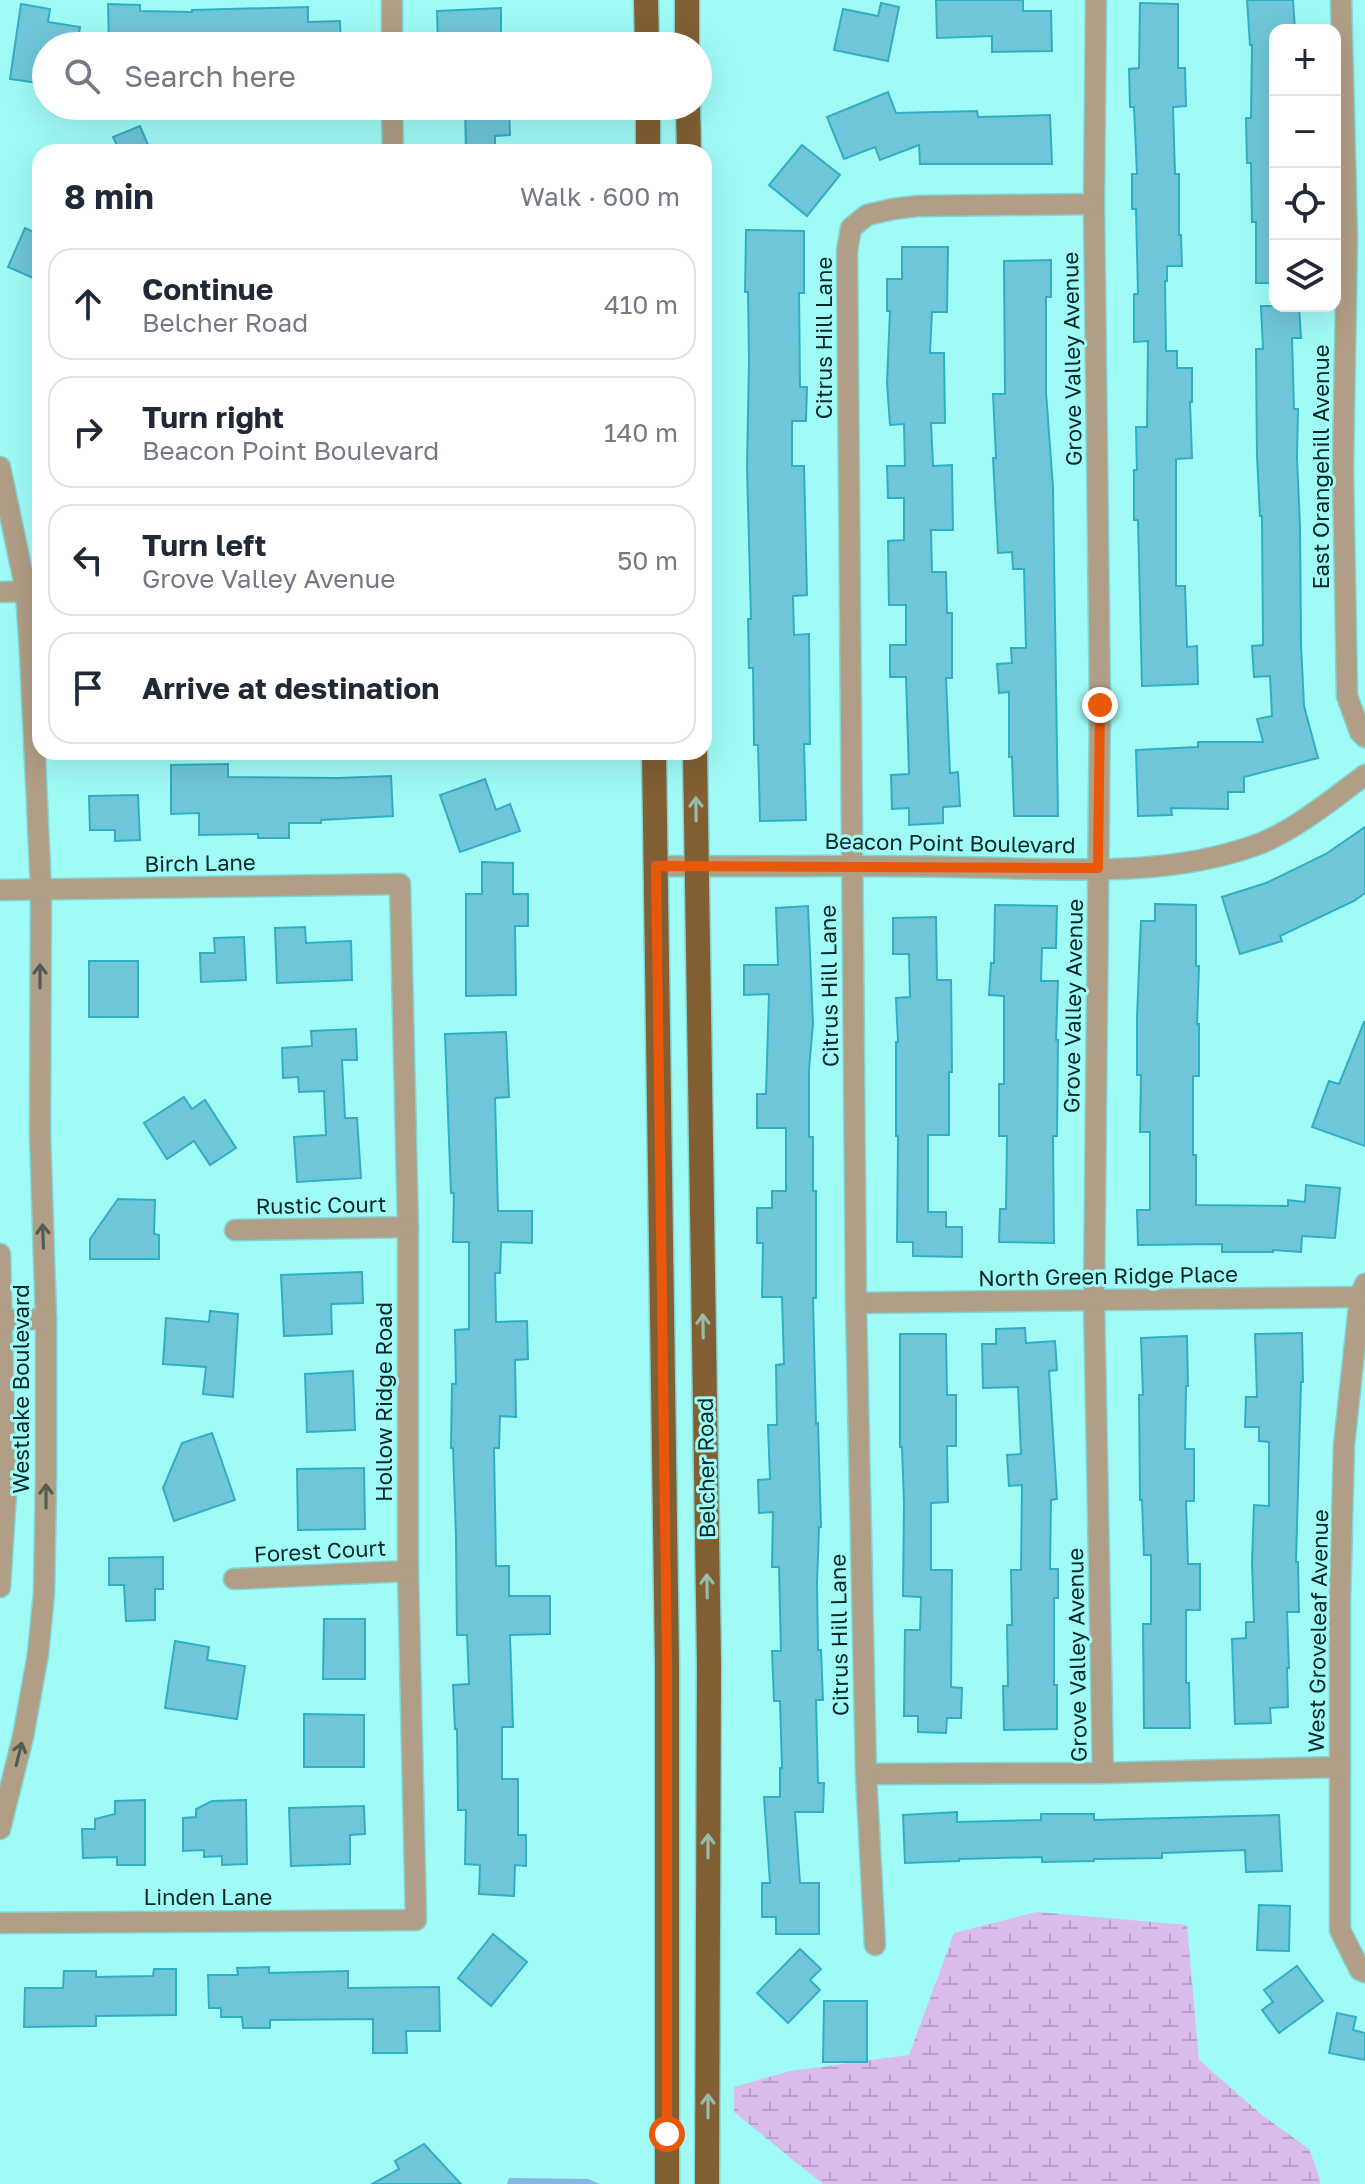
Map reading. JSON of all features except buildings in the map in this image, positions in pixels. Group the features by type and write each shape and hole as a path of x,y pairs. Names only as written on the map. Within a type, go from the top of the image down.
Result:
{"main road":[{"path":"646,0 647,32"},
{"path":"687,0 687,32"},
{"path":"648,120 648,144"},
{"path":"688,120 689,144"},
{"name":"Belcher Road","path":"654,760 667,1663 667,2184"},
{"name":"Belcher Road","path":"695,760 709,1664 707,2184"}],"street":[{"path":"392,0 392,32"},
{"name":"Grove Valley Avenue","path":"1096,0 1094,204 1100,705 1094,1300 1103,1773"},
{"name":"East Orangehill Avenue","path":"1341,0 1356,238 1343,468 1347,696 1360,732 1365,737"},
{"path":"392,120 393,144"},
{"name":"Citrus Hill Lane","path":"875,1945 866,1774 856,1303 847,251 851,228 867,215 893,209 1094,204"},
{"name":"Westlake Boulevard","path":"0,467 32,587"},
{"path":"0,592 32,591"},
{"name":"Westlake Boulevard","path":"0,1829 26,1723 38,1654 44,1593 46,1319 40,1133 41,890 38,760"},
{"name":"Beacon Point Boulevard","path":"656,866 1159,866 1208,858 1260,844 1311,815 1365,775"},
{"name":"Birch Lane","path":"0,890 400,884"},
{"name":"Hollow Ridge Road","path":"400,884 408,1227 408,1571 416,1920"},
{"name":"Rustic Court","path":"235,1230 408,1227"},
{"name":"Westlake Boulevard","path":"0,1254 6,1493 0,1587"},
{"name":"North Green Ridge Place","path":"856,1303 1094,1300 1363,1290"},
{"name":"West Groveleaf Avenue","path":"1363,1290 1344,1445 1340,1600 1340,1930 1360,1970 1365,1972"},
{"path":"1,1320 46,1319"},
{"name":"Forest Court","path":"234,1579 408,1571"},
{"path":"866,1774 1103,1773 1340,1767"},
{"name":"Linden Lane","path":"0,1923 416,1920"}],"green space":[{"path":"1037,1912 1187,1925 1199,2060 1262,2115 1309,2149 1320,2184 823,2184 734,2112 734,2087 790,2071 909,2055 954,1933"}],"water":[{"path":"509,2178 588,2179 600,2184 507,2184"}],"route":[{"path":"667,2134 667,1663 656,866 1098,868 1100,705"}]}
